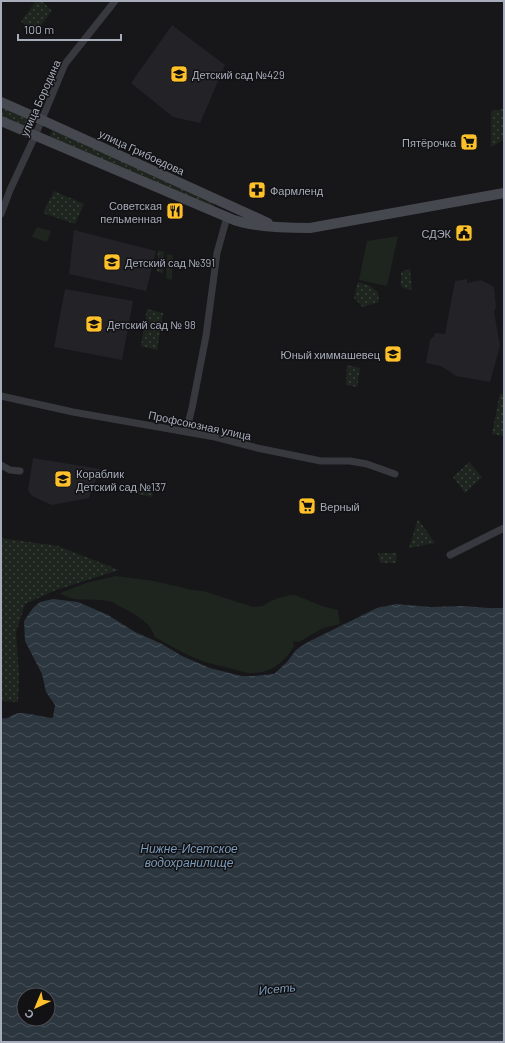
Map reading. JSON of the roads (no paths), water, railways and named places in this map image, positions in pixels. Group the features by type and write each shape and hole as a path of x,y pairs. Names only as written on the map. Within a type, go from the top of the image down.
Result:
{"main road":[{"name":"улица Грибоедова","path":"1,102 273,226"},
{"name":"улица Грибоедова","path":"1,121 240,222 310,228 504,193"}],"street":[{"name":"улица Бородина","path":"1,214 65,64 115,1"},
{"path":"186,432 204,343 217,253 227,217"},
{"name":"Профсоюзная улица","path":"1,396 73,412 215,437 257,448 321,461 350,461 367,464 395,474"},
{"path":"1,465 10,470 20,471"},
{"path":"450,555 504,528"}],"water":[{"name":"Нижне-Исетское водохранилище","path":"53,599 78,602 108,615 135,632 162,644 182,656 210,668 241,676 253,676 274,674 287,662 296,650 308,642 377,608 396,604 430,607 464,606 504,608 504,1042 1,1042 1,718 6,718 19,713 52,718 55,705 46,692 42,674 25,641 24,621 33,608 40,602"}],"place":[{"name":"Детский сад №429","path":"179,74"},
{"name":"Пятёрочка","path":"469,142"},
{"name":"Фармленд","path":"257,190"},
{"name":"Советская пельменная","path":"175,211"},
{"name":"СДЭК","path":"464,233"},
{"name":"Детский сад №391","path":"112,262"},
{"name":"Детский сад № 98","path":"94,324"},
{"name":"Юный химмашевец","path":"393,354"},
{"name":"Кораблик Детский сад №137","path":"63,479"},
{"name":"Верный","path":"307,506"}],"water label":[{"name":"Исеть","path":"277,988"}]}
